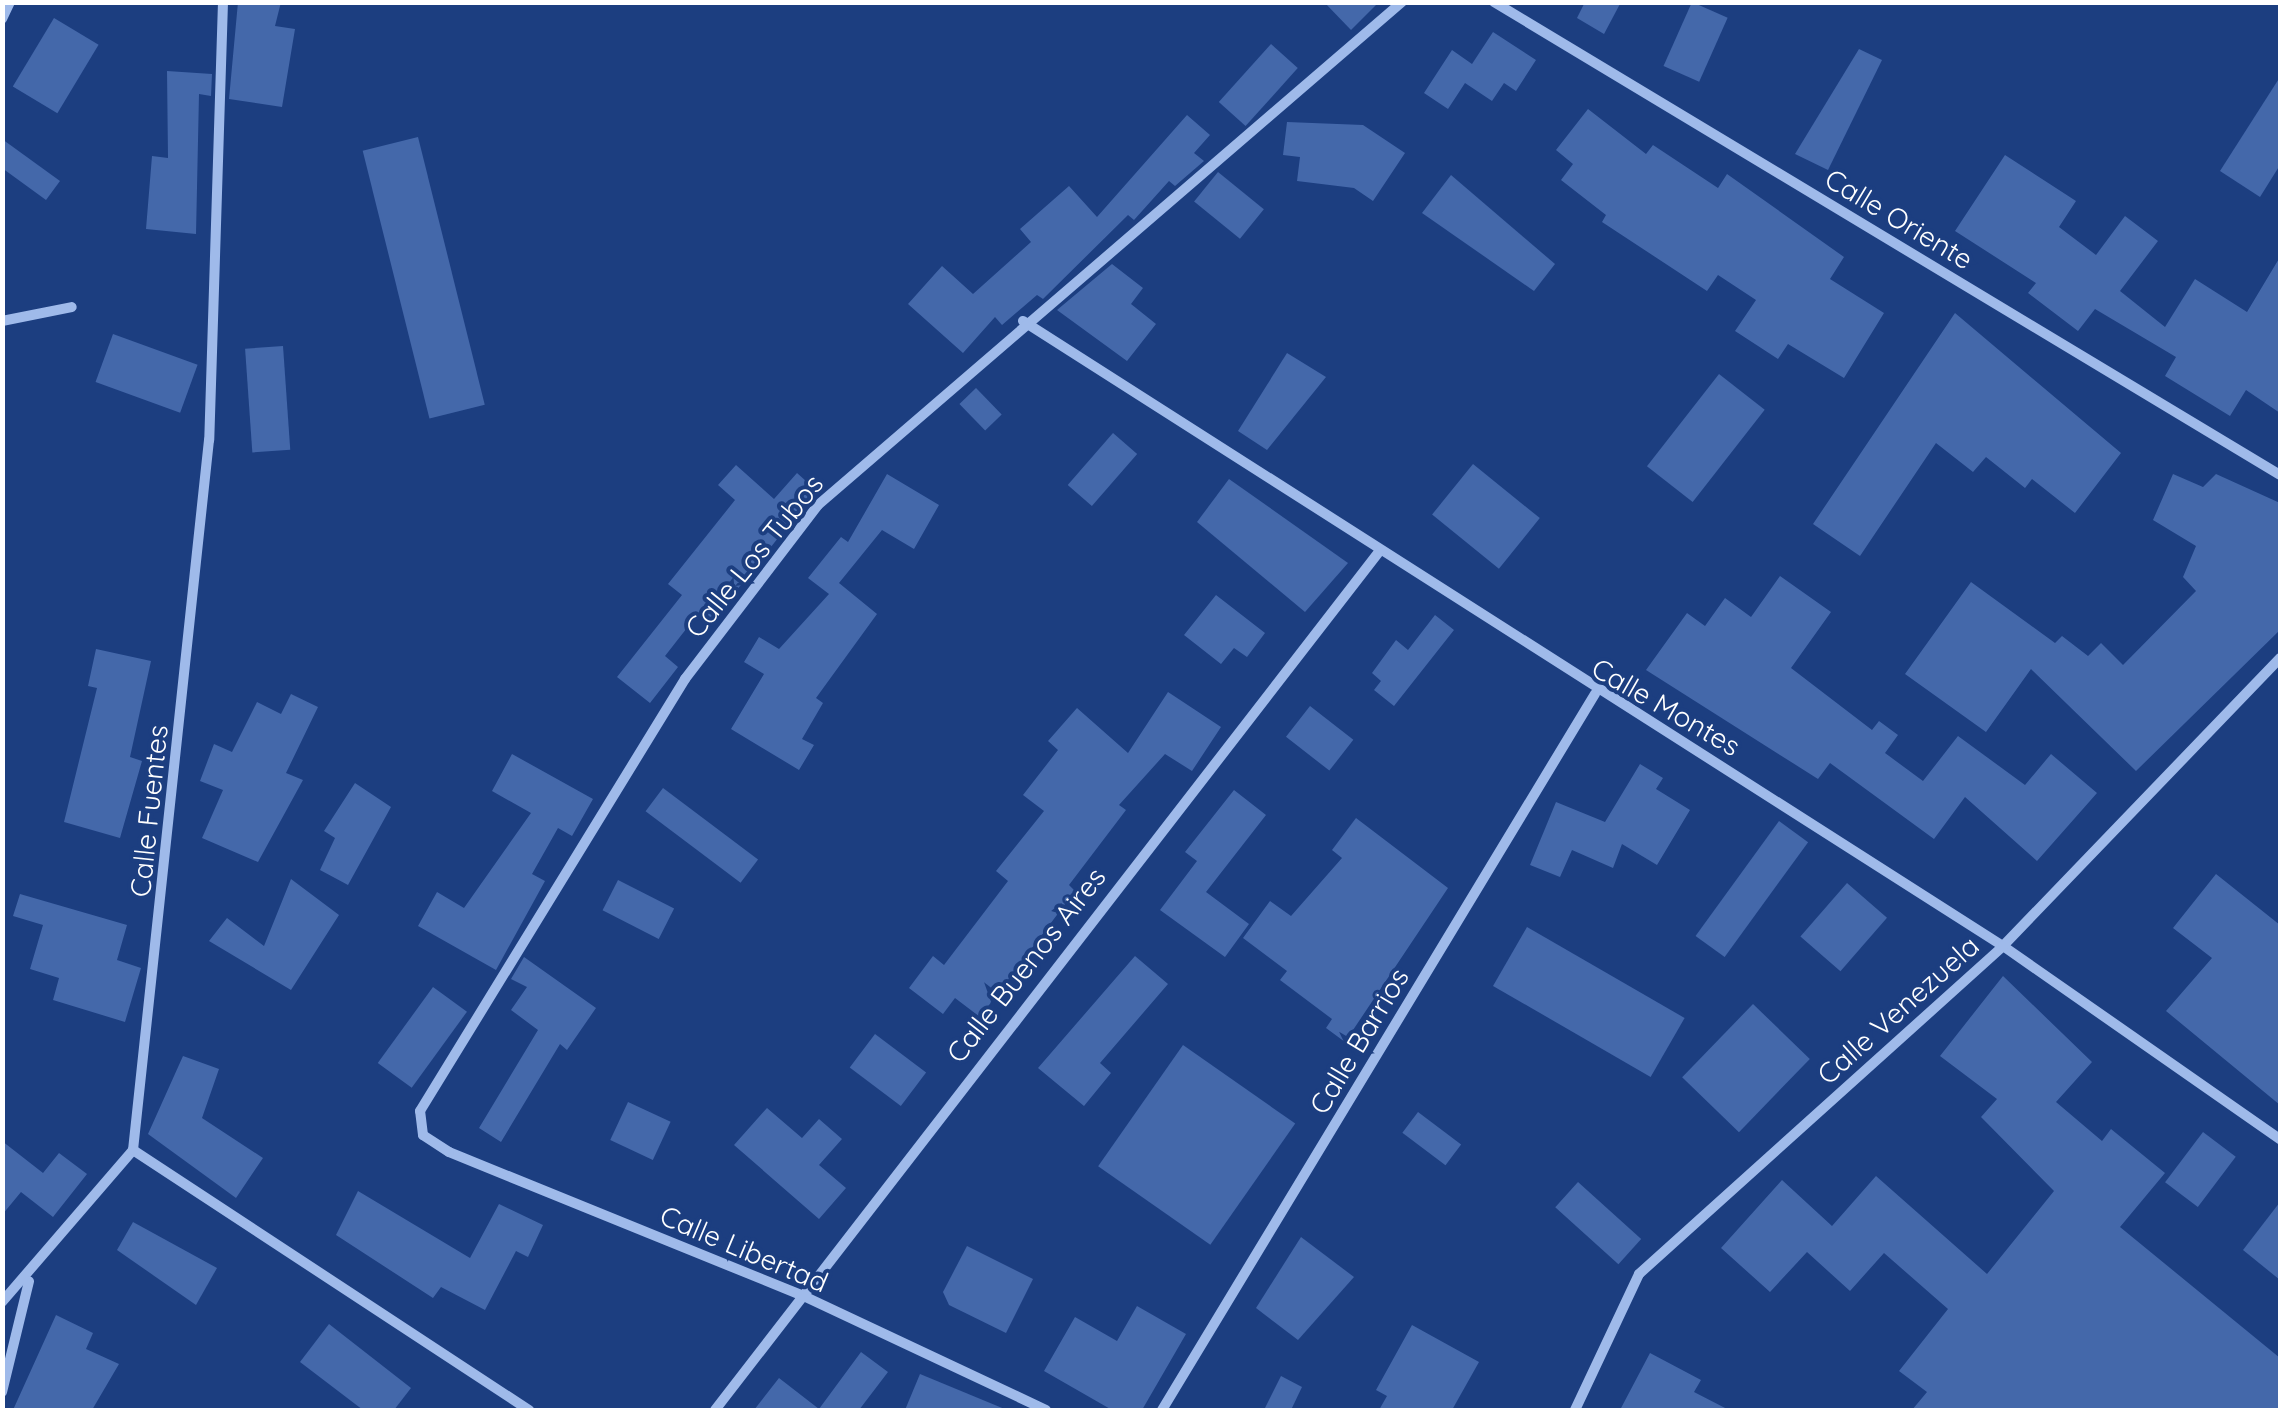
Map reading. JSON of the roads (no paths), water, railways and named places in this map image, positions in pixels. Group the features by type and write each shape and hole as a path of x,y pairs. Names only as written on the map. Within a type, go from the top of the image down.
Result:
{"street":[{"path":"2,19 10,2"},
{"name":"Calle Fuentes","path":"132,1150 209,440 223,2"},
{"name":"Calle Los Tubos","path":"423,1135 420,1112 685,679 818,505 1023,322 1402,2"},
{"name":"Calle Oriente","path":"1494,2 2280,475"},
{"path":"2,321 72,307"},
{"name":"Calle Montes","path":"1023,322 1595,694 2002,946 2280,1139"},
{"name":"Calle Buenos Aires","path":"715,1410 806,1297 979,1059 1378,553"},
{"name":"Calle Venezuela","path":"1575,1410 1639,1274 2002,946 2280,658"},
{"name":"Calle Barrios","path":"1162,1410 1595,694"},
{"name":"Calle Libertad","path":"423,1135 806,1297 1046,1410"},
{"path":"2,1302 29,1280 132,1150 529,1410"},
{"path":"2,1392 29,1280"}]}
